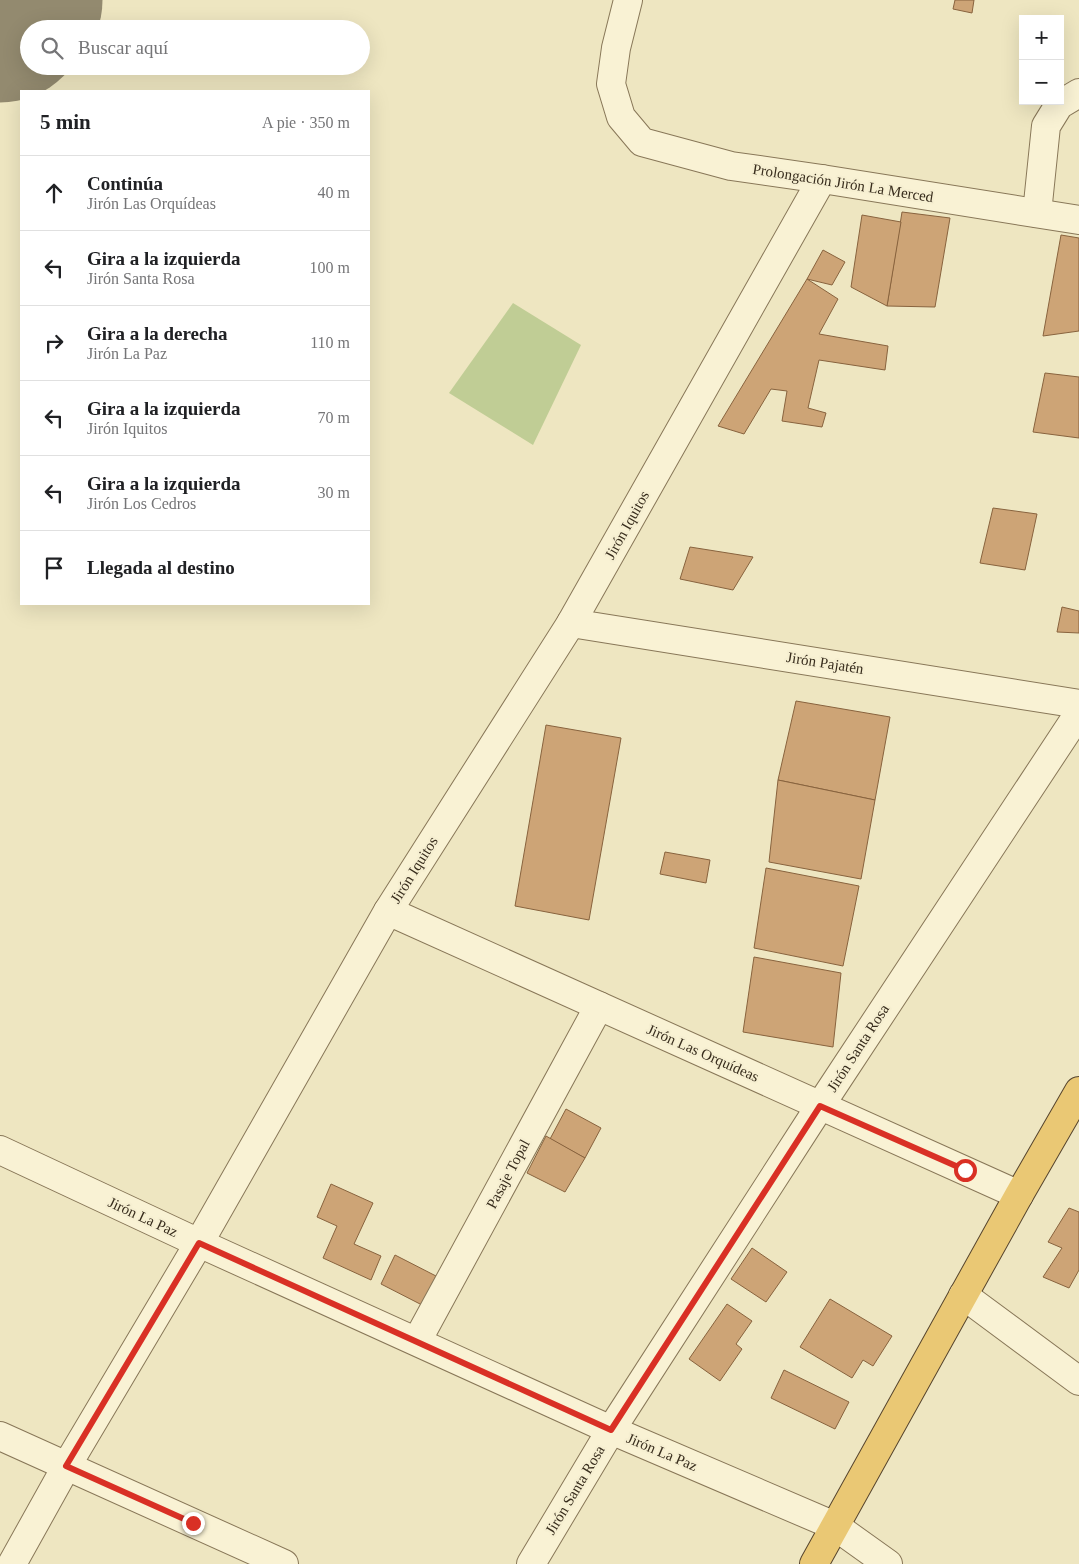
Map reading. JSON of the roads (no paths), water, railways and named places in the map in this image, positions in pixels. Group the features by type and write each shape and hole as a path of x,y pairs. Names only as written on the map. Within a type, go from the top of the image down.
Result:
{"highway":[{"path":"814,1564 1019,1195 1079,1091"}],"street":[{"name":"Prolongación Jirón La Merced","path":"628,0 616,48 611,84 621,117 642,142 731,166 1079,220"},
{"path":"1037,213 1046,126 1059,105 1079,93"},
{"name":"Jirón Iquitos","path":"12,1564 66,1466 199,1243 388,911 571,623 822,179"},
{"name":"Jirón Pajatén","path":"571,623 1079,704"},
{"name":"Jirón Santa Rosa","path":"530,1564 611,1430 820,1106 1079,713"},
{"name":"Jirón Las Orquídeas","path":"388,911 1019,1195"},
{"name":"Pasaje Topal","path":"417,1342 599,1006"},
{"name":"Jirón La Paz","path":"0,1150 199,1243 611,1430 835,1526 888,1564"},
{"path":"963,1295 1079,1381"},
{"path":"0,1436 284,1564"}]}
